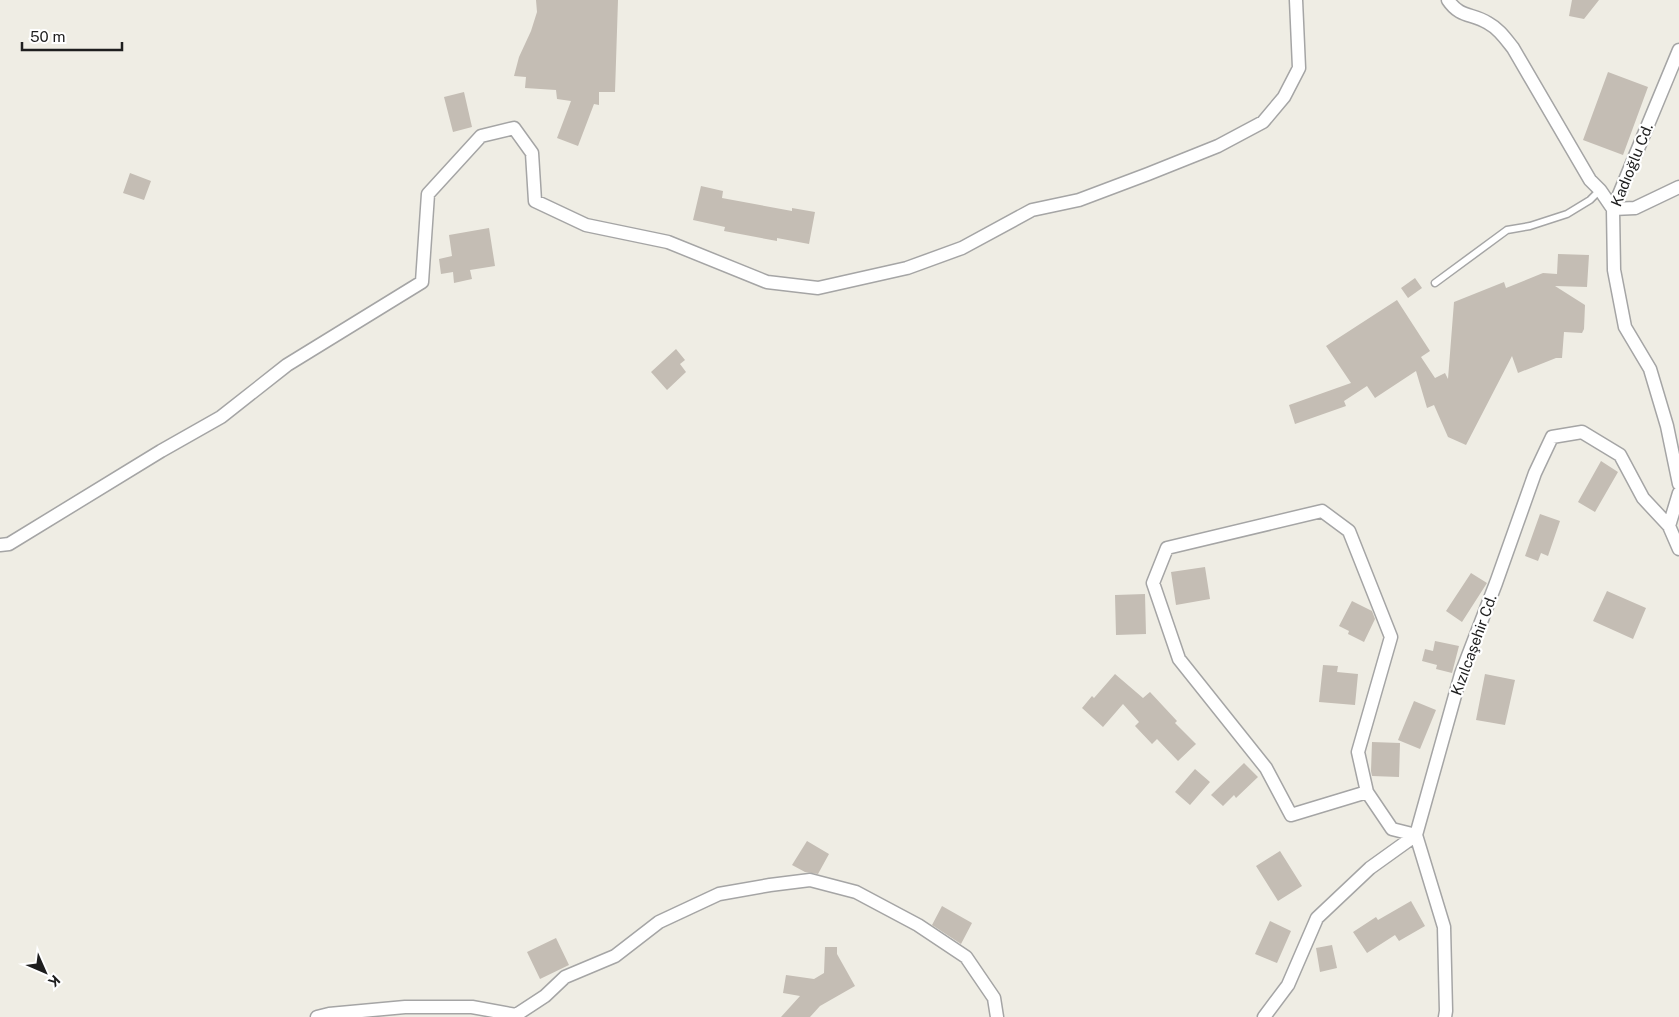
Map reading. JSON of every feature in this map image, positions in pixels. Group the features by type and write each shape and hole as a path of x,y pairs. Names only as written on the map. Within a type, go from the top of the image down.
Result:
{"street":[{"path":"0,545 9,544 161,451 221,417 287,365 422,282 428,194 481,136 514,128 532,152 535,201 586,225 668,242 767,282 818,288 907,268 962,248 1032,210 1079,200 1218,146 1263,122 1284,97 1299,68 1296,0"},
{"path":"1448,0 1454,9 1486,22 1500,31 1590,180 1600,190 1613,209 1635,208 1679,187"},
{"name":"Kadıoğlu Cd.","path":"1679,50 1613,209 1614,270 1625,327 1650,369 1667,426 1679,484"},
{"name":"Kızılcaşehir Cd.","path":"1416,835 1461,674 1536,473 1552,437 1582,432 1620,455 1643,498 1669,526"},
{"path":"1679,494 1669,526 1679,549"},
{"path":"1367,792 1291,815 1266,768 1179,659 1153,583 1167,548 1322,511 1349,531 1391,637 1358,752 1367,792 1392,829 1416,835"},
{"path":"1264,1017 1288,985 1318,918 1370,868 1416,835"},
{"path":"1416,835 1444,926 1446,1010 1444,1017"},
{"path":"317,1017 329,1014 405,1007 472,1007 516,1015 545,996 565,977 615,956 659,922 719,894 810,880 856,892 918,925 966,957 994,998 997,1017"}],"lane":[{"path":"1435,283 1507,230 1530,226 1567,214 1590,200 1600,190"}],"building":[{"path":"536,0 618,0 615,92 599,92 599,105 594,104 578,146 557,138 571,101 557,99 556,90 525,88 526,77 514,76 519,57 537,12"},
{"path":"1572,0 1599,0 1584,19 1569,16"},
{"path":"1608,72 1648,87 1623,155 1583,140"},
{"path":"464,92 472,127 453,132 444,97"},
{"path":"130,173 151,181 144,200 123,193"},
{"path":"701,186 723,191 722,198 792,211 792,208 815,212 809,244 777,238 777,241 724,231 725,227 693,220"},
{"path":"489,228 495,266 470,270 472,279 454,283 453,272 441,274 439,259 452,256 449,235"},
{"path":"1558,254 1589,255 1587,287 1555,286 1585,305 1584,329 1582,333 1564,332 1562,358 1556,358 1518,373 1512,356 1466,445 1448,437 1434,405 1427,408 1416,371 1375,398 1367,386 1344,401 1346,406 1295,424 1289,405 1351,383 1326,346 1397,300 1430,351 1421,357 1435,378 1445,373 1448,379 1454,302 1504,282 1506,288 1543,273 1557,274"},
{"path":"1415,278 1422,288 1408,298 1401,288"},
{"path":"676,349 685,360 680,364 686,372 667,390 651,372"},
{"path":"1601,461 1618,472 1595,512 1578,502"},
{"path":"1540,514 1560,521 1548,556 1541,553 1538,561 1525,556"},
{"path":"1205,567 1210,599 1176,605 1171,572"},
{"path":"1471,573 1487,583 1462,622 1446,611"},
{"path":"1607,591 1646,608 1633,639 1593,621"},
{"path":"1145,594 1146,634 1116,635 1115,595"},
{"path":"1352,601 1372,611 1375,619 1364,642 1348,634 1349,631 1339,626"},
{"path":"1435,641 1459,646 1452,673 1436,669 1437,665 1422,661 1425,649 1433,651"},
{"path":"1323,665 1338,666 1337,672 1358,674 1355,705 1319,702"},
{"path":"1115,674 1143,698 1150,692 1177,721 1175,723 1196,744 1178,761 1157,739 1152,744 1135,726 1139,722 1123,704 1103,727 1082,708 1092,696 1094,698"},
{"path":"1485,674 1515,680 1505,725 1476,720"},
{"path":"1414,701 1436,710 1420,749 1398,740"},
{"path":"1372,742 1400,743 1399,777 1372,776"},
{"path":"1244,763 1258,777 1236,798 1234,795 1223,806 1211,795"},
{"path":"1195,769 1210,782 1190,805 1175,792"},
{"path":"807,841 829,854 818,874 805,872 792,865"},
{"path":"1280,851 1302,886 1278,901 1256,866"},
{"path":"1411,901 1425,926 1399,941 1395,935 1367,953 1353,932 1376,917 1378,920"},
{"path":"942,906 972,923 961,944 932,925"},
{"path":"1270,921 1291,931 1277,963 1255,954"},
{"path":"556,938 569,965 540,979 527,952"},
{"path":"1332,945 1337,968 1320,972 1316,948"},
{"path":"825,947 837,947 837,954 855,986 820,1006 810,1017 781,1017 800,996 783,993 786,975 814,979 824,973"}]}
